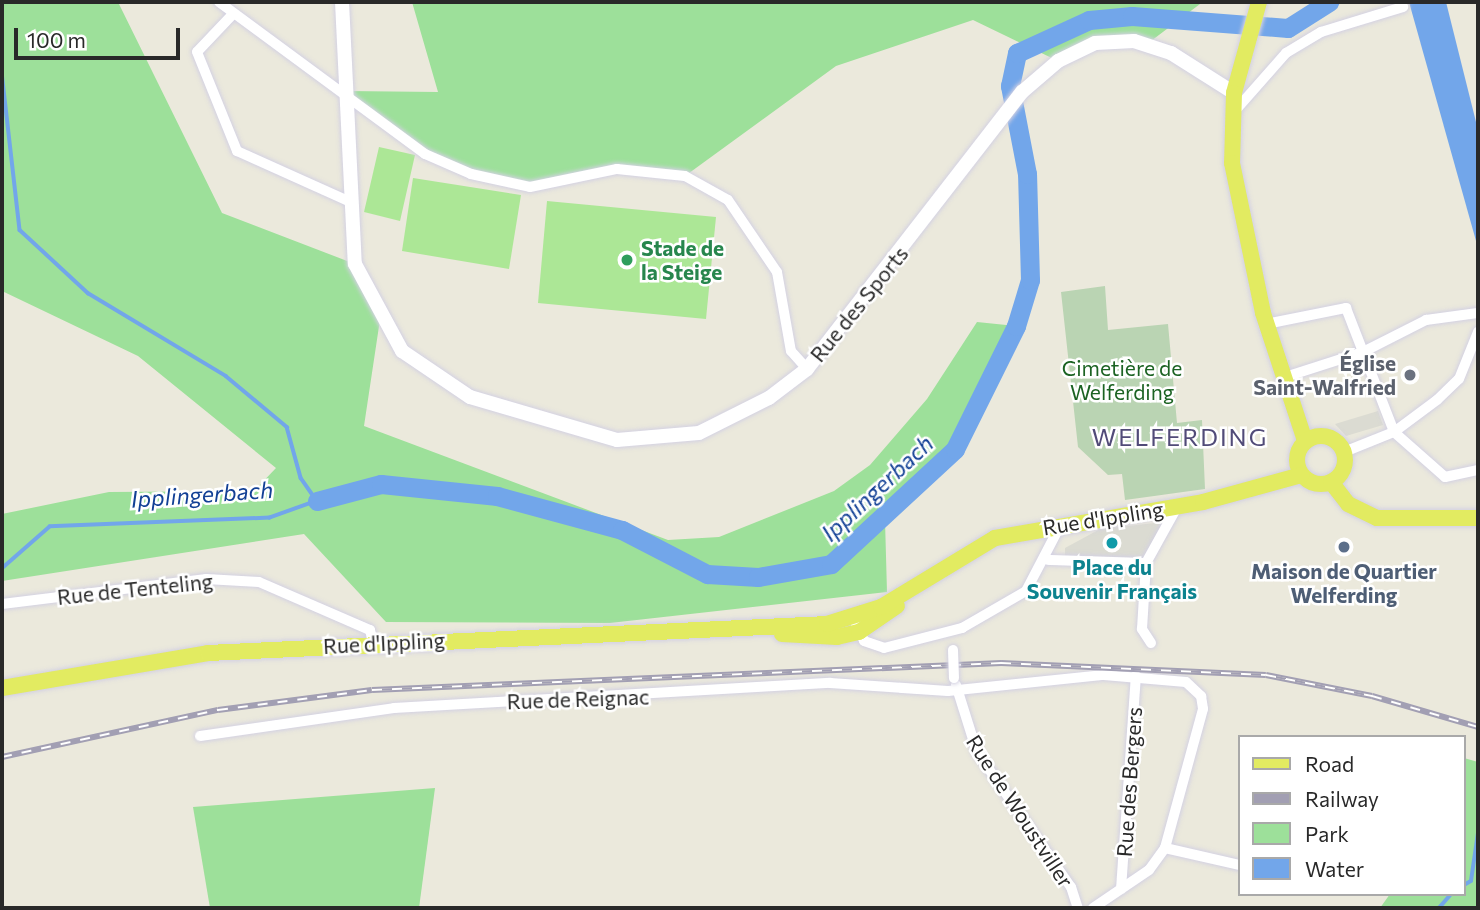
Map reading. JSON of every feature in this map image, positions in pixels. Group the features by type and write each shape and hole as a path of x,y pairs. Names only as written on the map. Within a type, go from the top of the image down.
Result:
{"main road":[{"path":"1259,3 1234,93 1233,163 1266,324 1305,441"},
{"path":"1326,436 1344,452 1342,472 1331,482 1315,484 1301,475 1296,456 1305,441 1326,436"},
{"name":"Rue d'Ippling","path":"2,688 208,653 373,643 769,631 818,639 856,625 980,544 1061,524 1177,506 1301,475"},
{"path":"1331,482 1348,504 1377,517 1478,518"}],"street":[{"path":"219,2 345,91 425,154 471,174 530,187 617,169 685,176 728,200 777,272 791,351 807,369"},
{"name":"Rue des Sports","path":"342,2 348,201 355,264 402,351 470,397 617,439 699,433 769,398 807,369 1023,92 1058,61 1116,40 1158,47 1234,93"},
{"path":"1233,114 1286,53 1321,32 1403,7"},
{"path":"233,14 197,52 237,151 348,201"},
{"path":"1266,324 1346,308 1394,432 1445,477 1478,470"},
{"path":"1282,378 1363,352 1426,320 1454,314 1478,313"},
{"path":"1344,452 1394,432 1459,379 1478,332"},
{"path":"1151,643 1142,629 1146,563 1177,506"},
{"path":"856,625 866,643 884,648 955,631 1015,600 1048,560 1061,524"},
{"path":"1048,560 1146,563"},
{"name":"Rue de Tenteling","path":"2,604 206,579 260,582 370,630 373,643"},
{"name":"Rue de Woustviller","path":"955,631 954,678 977,751 1071,887 1078,908"},
{"name":"Rue de Reignac","path":"200,736 439,705 830,683 957,691 1136,676 1186,682 1202,702 1165,848"},
{"name":"Rue des Bergers","path":"1121,889 1136,676"},
{"path":"1093,908 1121,889 1165,848 1238,865"}],"green space":[{"path":"2,2 118,2 222,213 355,264 381,313 364,426 668,540 719,537 834,491 870,465 927,399 977,322 1016,326 955,449 885,520 887,592 610,623 386,622 304,534 2,581 2,514 109,492 254,491 276,468 138,356 2,291"},
{"path":"412,2 1200,4 1147,44 1116,40 1058,61 973,20 836,66 685,176 617,169 530,187 471,174 425,154 345,91 438,92"},
{"path":"379,147 415,155 400,221 364,212"},
{"path":"413,178 521,195 509,269 402,251"},
{"name":"Stade de la Steige","path":"547,201 716,217 706,319 538,303"},
{"name":"Cimetière de Welferding","path":"1105,286 1108,330 1168,324 1177,423 1202,420 1205,489 1125,500 1122,474 1108,475 1078,447 1061,292"},
{"path":"1466,759 1478,762 1478,908 1380,908 1389,896 1466,896"},
{"path":"435,788 419,908 210,908 193,807"}],"shaded area":[{"path":"1378,411 1383,425 1346,436 1335,424"},
{"name":"Place du Souvenir Français","path":"1164,522 1143,558 1065,555 1065,548 1100,529"}],"water":[{"path":"1409,2 1446,2 1478,130 1478,248"}],"waterway":[{"name":"Ipplingerbach","path":"317,501 381,484 497,496 622,530 707,574 758,577 831,564 955,449 1016,326 1030,280 1027,174 1010,86 1017,53 1089,20 1132,16 1288,28 1329,2"},
{"path":"2,72 20,230 88,293 226,376 287,427 301,478 317,501 270,518 50,527 2,569"},
{"path":"1466,884 1471,881 1478,833"},
{"path":"1439,908 1449,896"}],"railway":[{"path":"2,757 218,710 372,690 1001,663 1266,675 1372,696 1478,727"}],"place":[{"name":"Stade de la Steige","path":"627,260"},
{"name":"Église Saint-Walfried","path":"1410,375"},
{"name":"Place du Souvenir Français","path":"1112,543"},
{"name":"Maison de Quartier Welferding","path":"1344,547"}],"district":[{"name":"WELFERDING","path":"1180,437"}]}
